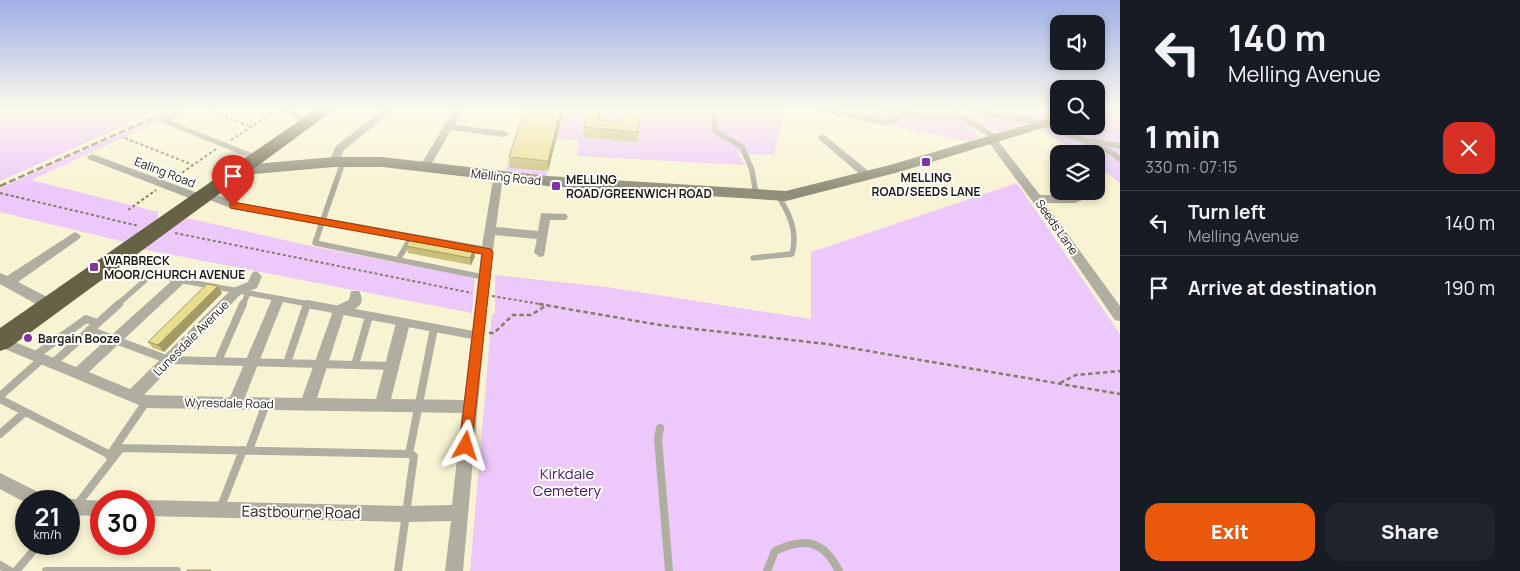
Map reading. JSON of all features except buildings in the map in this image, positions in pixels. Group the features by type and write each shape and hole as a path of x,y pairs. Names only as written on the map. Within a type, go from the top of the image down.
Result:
{"highway":[{"path":"0,341 291,136"}],"street":[{"path":"202,136 224,144 251,164"},
{"path":"339,162 340,148 356,136"},
{"path":"424,168 445,136"},
{"name":"Melling Road","path":"251,164 382,162 548,182 778,196 794,195 868,176 1004,136"},
{"path":"823,137 868,176"},
{"name":"Seeds Lane","path":"994,139 1115,301 1120,316"},
{"name":"Ealing Road","path":"92,157 164,185 233,206 487,252"},
{"path":"454,571 483,277 498,176"},
{"path":"1037,199 1050,199"},
{"path":"540,253 545,216 562,217"},
{"path":"490,231 542,235"},
{"path":"50,306 4,280 75,236"},
{"path":"79,374 180,280"},
{"name":"Lunesdale Avenue","path":"140,399 169,360 251,286"},
{"path":"235,403 278,299"},
{"path":"308,405 340,310 359,300"},
{"path":"382,406 403,323"},
{"name":"Wyresdale Road","path":"0,341 140,399 266,404 470,408"},
{"path":"0,481 17,490"},
{"name":"Eastbourne Road","path":"155,508 407,514 459,513"}],"lane":[{"path":"723,136 742,147 752,170 756,195"},
{"path":"989,136 994,139"},
{"path":"1074,136 1120,159"},
{"path":"1087,141 1120,146"},
{"path":"339,162 316,243 318,245 483,277"},
{"path":"753,258 792,254 796,244 788,210 778,196"},
{"path":"398,260 411,238"},
{"path":"43,359 89,330 151,275 207,285 251,286 278,299 403,323 478,334"},
{"path":"201,292 207,285"},
{"path":"218,361 251,286"},
{"path":"287,363 307,304"},
{"path":"356,365 369,316"},
{"path":"97,323 86,319 0,398 24,413 111,457"},
{"path":"409,454 434,328"},
{"path":"89,330 169,360 392,366"},
{"path":"142,350 148,343"},
{"path":"111,457 140,399"},
{"path":"220,510 266,404"},
{"path":"0,434 24,413"},
{"path":"660,428 658,439 668,571"},
{"path":"80,496 111,457 121,448 409,454 414,456 398,571"},
{"path":"767,571 775,551 796,542 811,543 822,548 833,558 839,571"},
{"path":"16,571 30,555"},
{"path":"0,565 10,571"},
{"path":"46,571 177,571"}],"path":[{"path":"128,210 237,136"},
{"path":"125,138 193,165"},
{"path":"0,193 146,227"},
{"path":"171,232 456,290"},
{"path":"508,299 660,325 827,344 1060,382 1120,394"},
{"path":"478,334 494,333 513,315 531,315 547,305"},
{"path":"1060,382 1076,375 1120,371"}],"green space":[{"path":"0,136 101,136 0,181"},
{"path":"117,136 128,136 31,180 158,212 158,223 129,243 0,212 0,188"},
{"path":"516,136 779,136 774,155 737,153 745,165 577,156 578,140 556,139 546,177 506,171"},
{"path":"939,136 978,136 979,137 966,141"},
{"path":"1051,136 1120,136 1120,183 1105,172 1105,145 1065,145"},
{"name":"Kirkdale Cemetery","path":"1017,183 1120,334 1120,571 470,571 492,313 495,314 495,275 607,287 811,319 811,252"},
{"path":"187,218 311,246 475,278 472,313 142,249"}],"railway":[{"path":"0,186 113,136"}],"place":[{"name":"MELLING ROAD/SEEDS LANE","path":"926,162"},
{"name":"MELLING ROAD/GREENWICH ROAD","path":"556,186"},
{"name":"WARBRECK MOOR/CHURCH AVENUE","path":"94,267"},
{"name":"Bargain Booze","path":"28,338"}],"route":[{"path":"233,206 487,252 466,446"}]}
